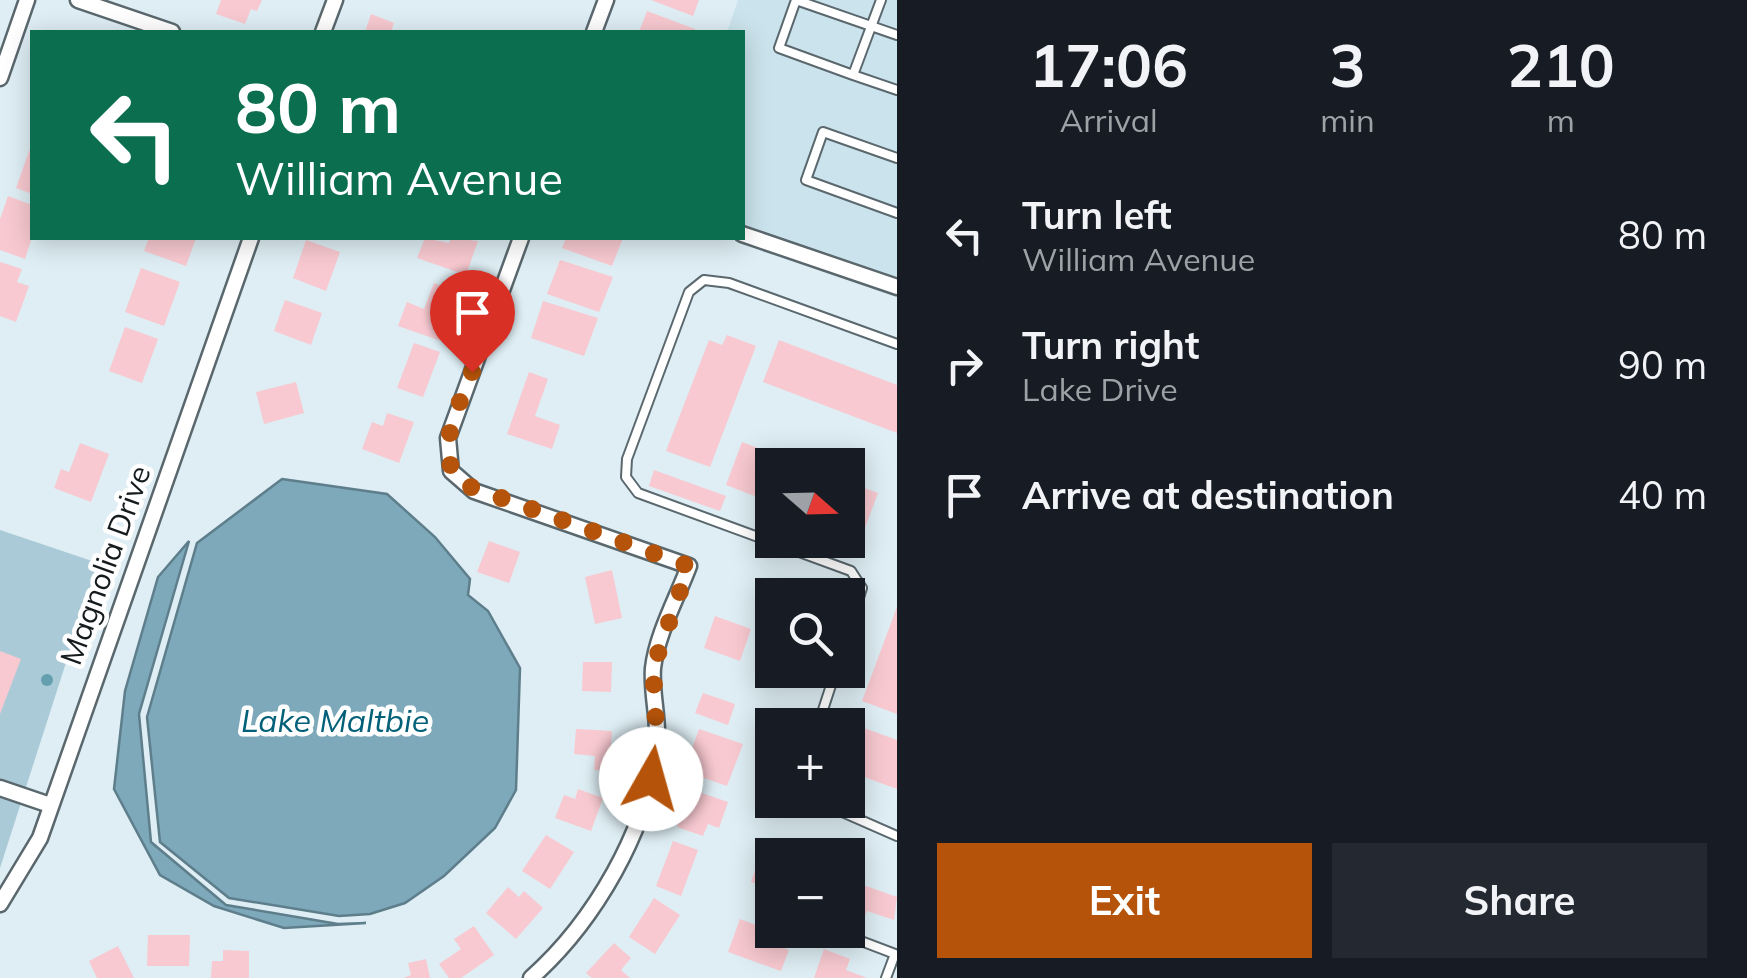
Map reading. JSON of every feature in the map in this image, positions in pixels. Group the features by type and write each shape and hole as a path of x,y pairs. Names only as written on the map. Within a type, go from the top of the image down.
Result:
{"street":[{"path":"0,78 28,0"},
{"path":"78,0 166,30"},
{"path":"324,30 334,0"},
{"path":"595,30 606,0"},
{"path":"745,235 897,287"},
{"name":"Magnolia Drive","path":"0,904 40,838 250,240"},
{"path":"520,240 448,438 451,471 474,491 689,566 653,668 657,743 636,821 600,894 573,934 531,978"},
{"path":"0,788 50,805"}],"lane":[{"path":"897,35 796,0 779,48 897,90"},
{"path":"853,75 881,0"},
{"path":"897,158 823,132 806,180 897,214"},
{"path":"856,578 851,571 638,493 626,477 628,459 689,292 704,280 730,283 897,344"},
{"path":"856,818 897,836"},
{"path":"865,943 895,954 886,978"}],"shaded area":[{"path":"738,0 897,0 897,277 745,225 745,30 728,30"},
{"path":"0,530 98,563 0,868"}],"water":[{"name":"Lake Maltbie","path":"282,479 387,494 435,537 470,579 468,595 488,611 520,668 516,790 495,828 444,876 405,903 370,914 339,916 229,898 160,842 147,717 197,543"},
{"path":"189,541 139,714 151,842 226,905 338,924 366,923 284,928 214,906 160,875 114,789 125,691 158,577"}],"building":[{"path":"221,0 262,0 257,11 251,9 245,24 216,14"},
{"path":"651,0 699,0 693,16"},
{"path":"647,11 695,29 695,30 640,30"},
{"path":"371,14 394,23 392,30 366,30"},
{"path":"30,149 30,193 16,188"},
{"path":"8,196 30,204 31,240 25,259 0,250 0,219"},
{"path":"148,240 195,240 186,266 144,251"},
{"path":"306,240 340,252 326,291 293,278"},
{"path":"424,240 478,241 466,275 417,258"},
{"path":"565,240 622,240 612,266 562,248"},
{"path":"560,260 613,277 599,312 547,294"},
{"path":"0,262 22,269 17,282 29,286 16,322 0,316"},
{"path":"141,268 180,282 164,326 125,312"},
{"path":"434,283 461,293 444,342 398,326 407,302 424,309"},
{"path":"285,300 322,313 311,345 274,331"},
{"path":"543,301 598,318 584,356 531,338"},
{"path":"125,327 158,339 142,383 109,371"},
{"path":"727,335 756,346 710,467 666,451 709,340 722,345"},
{"path":"779,340 897,385 897,433 763,382"},
{"path":"414,343 440,352 423,397 397,388"},
{"path":"529,372 548,379 535,416 560,425 552,449 507,434"},
{"path":"296,382 304,413 264,424 256,392"},
{"path":"387,413 414,422 399,463 362,449 372,422 383,426"},
{"path":"742,442 758,448 755,496 726,485"},
{"path":"80,443 109,454 91,502 54,488 61,469 69,472"},
{"path":"654,470 726,496 720,511 649,486"},
{"path":"865,488 878,493 865,528"},
{"path":"489,541 520,552 509,583 477,572"},
{"path":"612,570 622,618 595,624 585,577"},
{"path":"897,607 897,714 862,701"},
{"path":"715,616 751,629 740,661 704,648"},
{"path":"0,651 21,659 0,714"},
{"path":"583,662 612,662 611,692 582,691"},
{"path":"703,693 735,704 728,725 695,713"},
{"path":"865,728 897,740 897,789 865,777"},
{"path":"576,729 612,731 609,771 594,770 595,756 574,754"},
{"path":"699,729 743,744 727,786 684,771"},
{"path":"578,789 603,798 591,831 555,818 564,795 575,799"},
{"path":"690,789 728,802 719,828 708,824 703,836 677,827"},
{"path":"546,835 574,852 550,889 522,871"},
{"path":"673,841 698,850 681,896 656,886"},
{"path":"865,886 897,897 894,920 867,911 865,916"},
{"path":"508,887 519,897 524,891 543,908 516,939 486,913"},
{"path":"654,898 680,915 655,954 629,937"},
{"path":"740,919 755,925 755,948 789,950 781,971 728,952"},
{"path":"474,926 494,955 461,978 449,978 439,964 461,949 454,939"},
{"path":"148,935 190,935 189,966 147,966"},
{"path":"614,943 631,958 621,970 630,978 592,978 586,973"},
{"path":"118,946 134,978 97,978 89,961"},
{"path":"824,949 850,959 846,970 867,978 814,978"},
{"path":"223,950 249,951 249,978 211,978 212,961 223,961"},
{"path":"426,959 430,978 403,978 411,975 408,963"}],"route":[{"path":"472,372 448,438 447,459 460,483 689,566 653,668 657,743 651,779"}]}
